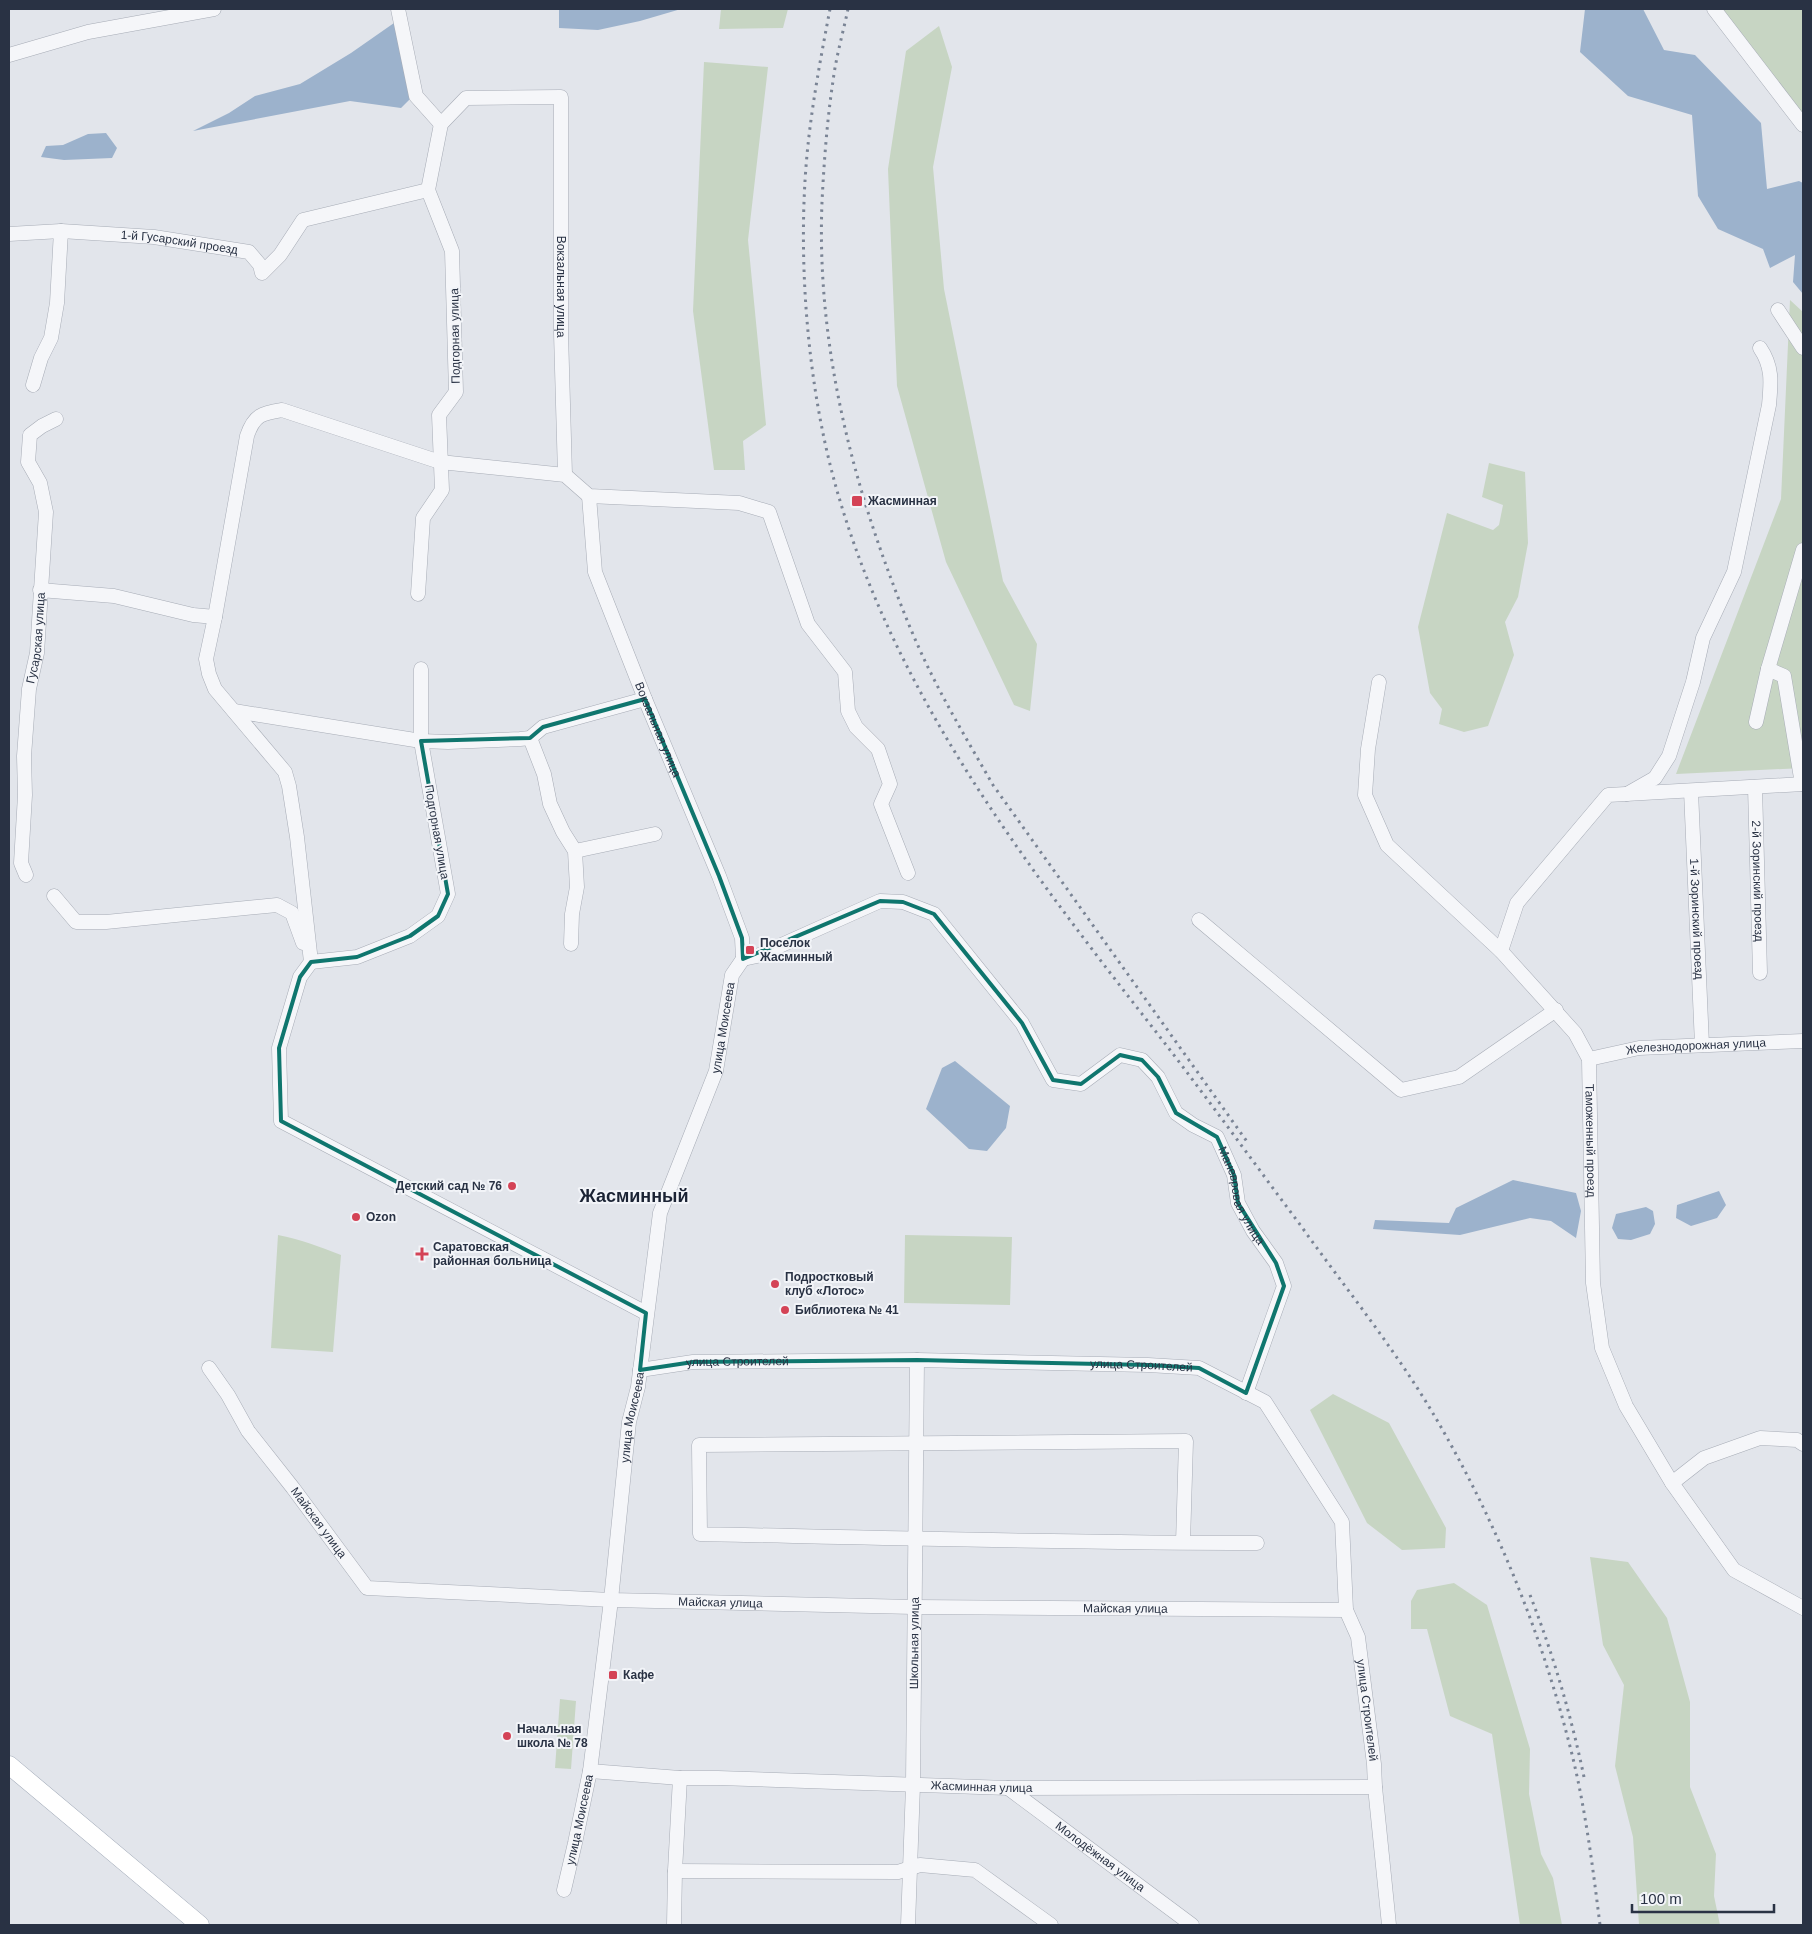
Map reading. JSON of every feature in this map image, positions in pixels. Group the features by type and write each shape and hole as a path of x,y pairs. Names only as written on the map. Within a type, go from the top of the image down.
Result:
{"main road":[{"path":"9,1765 200,1925"}],"street":[{"path":"9,56 88,32 214,9"},
{"path":"398,9 416,96 442,124 428,190"},
{"path":"1714,9 1803,125"},
{"name":"Вокзальная улица","path":"442,124 466,98 561,97 565,475"},
{"name":"1-й Гусарский проезд","path":"9,234 61,232 154,237 249,252 260,265 262,273 280,255 303,220 428,190"},
{"name":"Подгорная улица","path":"418,594 423,518 442,490 439,415 456,392 452,252 428,190"},
{"path":"33,385 41,358 51,338 57,303 61,232"},
{"path":"1778,310 1803,348"},
{"path":"1627,794 1654,778 1669,756 1693,682 1703,638 1734,572 1769,405 1772,379 1766,357 1760,348"},
{"path":"646,1313 281,1121 278,1048 300,977 311,962 297,837 289,786 285,772 215,689 209,674 206,658 247,436 251,424 263,413 282,410 440,462 565,475 589,496 739,503 769,512 808,624 845,672 848,711 856,727 878,749 890,784 881,804 908,873"},
{"name":"Гусарская улица","path":"26,875 21,863 25,795 24,756 29,689 37,653 46,512 40,483 28,462 30,435 56,419"},
{"name":"Вокзальная улица","path":"589,496 595,572 719,876 742,938 743,959"},
{"path":"1756,722 1768,669 1803,554"},
{"path":"40,590 114,596 193,616 215,617"},
{"name":"Подгорная улица","path":"311,962 357,957 410,936 438,916 448,894 421,741 422,669"},
{"path":"1501,950 1517,903 1608,795 1802,784 1784,676 1768,669"},
{"name":"Таможенный проезд","path":"1379,682 1368,749 1365,795 1387,845 1501,950 1575,1033 1588,1059 1593,1283 1602,1348 1626,1406 1672,1483 1734,1570 1803,1608"},
{"path":"234,711 421,741 448,742 530,738 543,727 646,699"},
{"path":"530,738 544,774 550,804 563,832 575,851 577,887 572,914 571,944"},
{"name":"2-й Зоринский проезд","path":"1755,787 1760,974"},
{"name":"1-й Зоринский проезд","path":"1691,791 1702,1045"},
{"path":"575,851 655,834"},
{"path":"54,896 76,922 106,922 277,905 292,913 311,962"},
{"name":"Маневровая улица","path":"743,959 757,956 880,901 902,902 934,914 1022,1023 1053,1080 1081,1084 1120,1055 1142,1060 1158,1077 1176,1113 1193,1125 1217,1137 1234,1175 1238,1203 1253,1231 1276,1263 1284,1286 1246,1393"},
{"path":"1198,920 1401,1090 1459,1077 1556,1010"},
{"name":"улица Моисеева","path":"564,1890 576,1843 590,1771 611,1600 629,1422 638,1387 660,1213 716,1071 732,975 743,959"},
{"name":"Железнодорожная улица","path":"1588,1059 1638,1048 1803,1041"},
{"name":"улица Строителей","path":"640,1370 693,1362 917,1360 1148,1365 1199,1368 1264,1402 1342,1522 1346,1610 1358,1637 1374,1764 1374,1787 1389,1925"},
{"name":"Школьная улица","path":"908,1925 913,1784 917,1360"},
{"name":"Майская улица","path":"209,1368 228,1395 248,1431 367,1588 611,1600 914,1607 1346,1610"},
{"path":"1672,1483 1704,1458 1760,1438 1798,1440 1803,1444"},
{"path":"1183,1543 1186,1441 699,1445 700,1534 915,1539 1183,1543 1258,1543"},
{"name":"Жасминная улица","path":"590,1771 680,1778 1008,1788 1374,1787"},
{"path":"674,1925 680,1778"},
{"name":"Молодёжная улица","path":"1008,1788 1192,1925"},
{"path":"675,1871 898,1872 920,1865 975,1870 1051,1925"}],"highlighted area":[{"path":"645,699 719,876 742,938 743,959 880,901 903,902 934,914 1022,1023 1053,1080 1081,1084 1120,1055 1142,1060 1158,1077 1176,1113 1217,1137 1234,1175 1238,1203 1276,1263 1284,1286 1246,1393 1199,1368 1148,1365 917,1360 693,1362 640,1370 646,1313 281,1121 279,1048 300,977 311,962 357,957 410,936 438,916 448,894 421,741 530,738 543,727"}],"green space":[{"path":"721,9 788,9 783,28 719,29"},
{"path":"1721,9 1803,9 1803,114 1800,111"},
{"path":"939,26 952,67 933,167 944,289 1003,581 1037,644 1030,711 1014,705 946,562 897,386 888,169 906,51"},
{"path":"704,62 768,67 748,240 766,425 743,441 745,470 714,470 693,311"},
{"path":"1790,300 1803,312 1803,768 1676,774 1781,499"},
{"path":"1489,463 1525,472 1528,543 1518,597 1505,622 1514,655 1488,726 1464,732 1439,724 1442,709 1430,693 1418,627 1447,513 1493,530 1499,525 1503,505 1482,497"},
{"path":"278,1235 302,1241 341,1255 333,1352 271,1348"},
{"path":"905,1235 1012,1237 1010,1305 904,1303"},
{"path":"1333,1394 1389,1423 1446,1528 1445,1548 1402,1550 1367,1523 1310,1410"},
{"path":"1590,1557 1628,1562 1667,1618 1690,1702 1690,1787 1716,1854 1714,1896 1720,1925 1639,1925 1633,1837 1615,1766 1624,1685 1603,1645"},
{"path":"1454,1583 1487,1605 1530,1749 1529,1794 1541,1854 1553,1878 1562,1925 1520,1925 1492,1734 1450,1716 1427,1629 1411,1629 1411,1601 1417,1590"},
{"path":"560,1699 576,1701 571,1769 555,1768"}],"water":[{"path":"559,9 681,9 640,21 598,30 559,28"},
{"path":"1585,9 1643,9 1664,50 1695,55 1761,123 1767,189 1799,181 1803,183 1803,294 1793,282 1795,255 1770,268 1763,249 1718,229 1698,196 1692,115 1628,96 1580,52"},
{"path":"394,23 405,50 410,99 401,108 350,101 193,131 229,113 255,96 300,84 351,53"},
{"path":"106,133 117,148 112,158 64,160 41,157 46,146 63,145 88,134"},
{"path":"955,1061 1010,1106 1006,1128 987,1151 969,1149 926,1109 942,1068"},
{"path":"1513,1180 1576,1193 1581,1211 1576,1238 1551,1221 1530,1218 1460,1235 1373,1229 1375,1220 1449,1223 1456,1208"},
{"path":"1719,1191 1726,1205 1717,1218 1691,1226 1676,1218 1677,1205"},
{"path":"1646,1207 1653,1211 1655,1224 1650,1234 1631,1240 1618,1239 1612,1228 1616,1214"}],"railway":[{"path":"830,9 813,104 805,178 804,267 806,313 817,403 826,446 836,487 861,564 893,638 930,709 971,777 1015,844 1368,1317 1416,1386 1453,1448 1510,1568 1542,1650 1555,1692 1573,1758 1583,1805 1600,1925"},
{"path":"848,9 834,72 826,142 822,202 824,295 836,387 846,432 871,521 886,565 926,663 950,710 993,785 1248,1143"},
{"path":"1530,1595 1561,1685 1584,1777"}],"place":[{"name":"Жасминная","path":"857,501"},
{"name":"Поселок Жасминный","path":"750,950"},
{"name":"Детский сад № 76","path":"512,1186"},
{"name":"Ozon","path":"356,1217"},
{"name":"Саратовская районная больница","path":"422,1254"},
{"name":"Подростковый клуб «Лотос»","path":"775,1284"},
{"name":"Библиотека № 41","path":"785,1310"},
{"name":"Кафе","path":"613,1675"},
{"name":"Начальная школа № 78","path":"507,1736"}],"district":[{"name":"Жасминный","path":"634,1196"}]}
